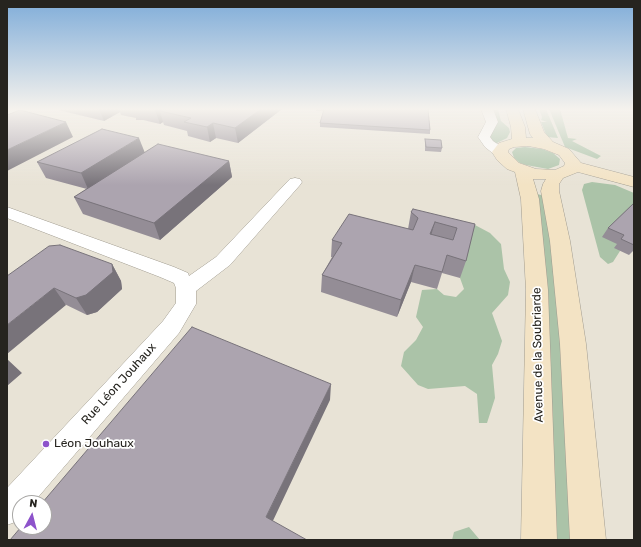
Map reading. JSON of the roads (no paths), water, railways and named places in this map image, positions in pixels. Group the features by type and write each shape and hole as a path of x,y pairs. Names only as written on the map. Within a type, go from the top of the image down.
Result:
{"street":[{"path":"485,135 484,137 489,144 500,152 506,162 534,174 565,171 634,182"},
{"path":"518,135 518,142"},
{"path":"538,135 548,145"},
{"path":"500,152 504,146 518,142 538,143 560,150 570,157 573,162 551,184 550,191 560,241 573,344 588,540"},
{"name":"Avenue de la Soubriarde","path":"522,170 528,184 530,199 537,290 539,540"},
{"path":"7,212 167,272 181,278 186,288 223,261 295,182"},
{"name":"Rue Léon Jouhaux","path":"7,510 171,327 186,304 186,288"}],"place":[{"name":"Léon Jouhaux","path":"46,444"}]}
